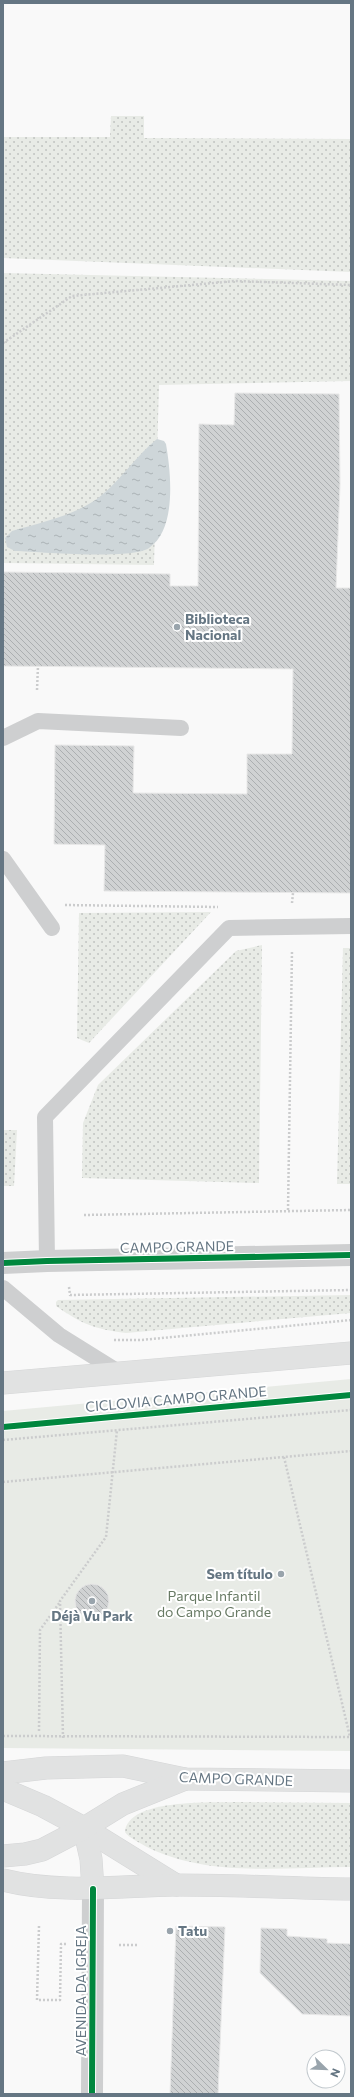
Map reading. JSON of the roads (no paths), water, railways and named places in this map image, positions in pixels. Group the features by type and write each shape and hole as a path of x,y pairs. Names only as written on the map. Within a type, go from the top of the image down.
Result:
{"main road":[{"path":"3,1383 351,1353"},
{"name":"CAMPO GRANDE","path":"3,1773 46,1768 122,1766 185,1779 351,1781"},
{"path":"3,1856 25,1854 42,1850 84,1828 123,1804 185,1779"},
{"path":"3,1789 42,1806 84,1828 176,1885"},
{"path":"84,1828 91,1859 93,1889"},
{"path":"3,1880 93,1889 176,1885 351,1889"}],"street":[{"name":"CAMPO GRANDE","path":"3,1263 351,1255"},
{"name":"AVENIDA DA IGREJA","path":"92,2094 93,1889"}],"lane":[{"path":"3,738 38,721 180,728"},
{"path":"3,859 52,928"},
{"path":"47,1261 45,1117 229,928 351,926"},
{"path":"3,1288 59,1335 120,1373"}],"water":[{"path":"157,439 164,441 166,444 170,500 164,528 158,539 149,548 139,552 124,554 85,554 15,551 7,547 5,538 12,531 72,513 103,494"}],"place":[{"name":"Biblioteca Nacional","path":"177,627"},
{"name":"Sem título","path":"281,1574"},
{"name":"Déjà Vu Park","path":"92,1601"},
{"name":"Tatu","path":"170,1931"}],"park label":[{"name":"Parque Infantil do Campo Grande","path":"214,1604"}]}
